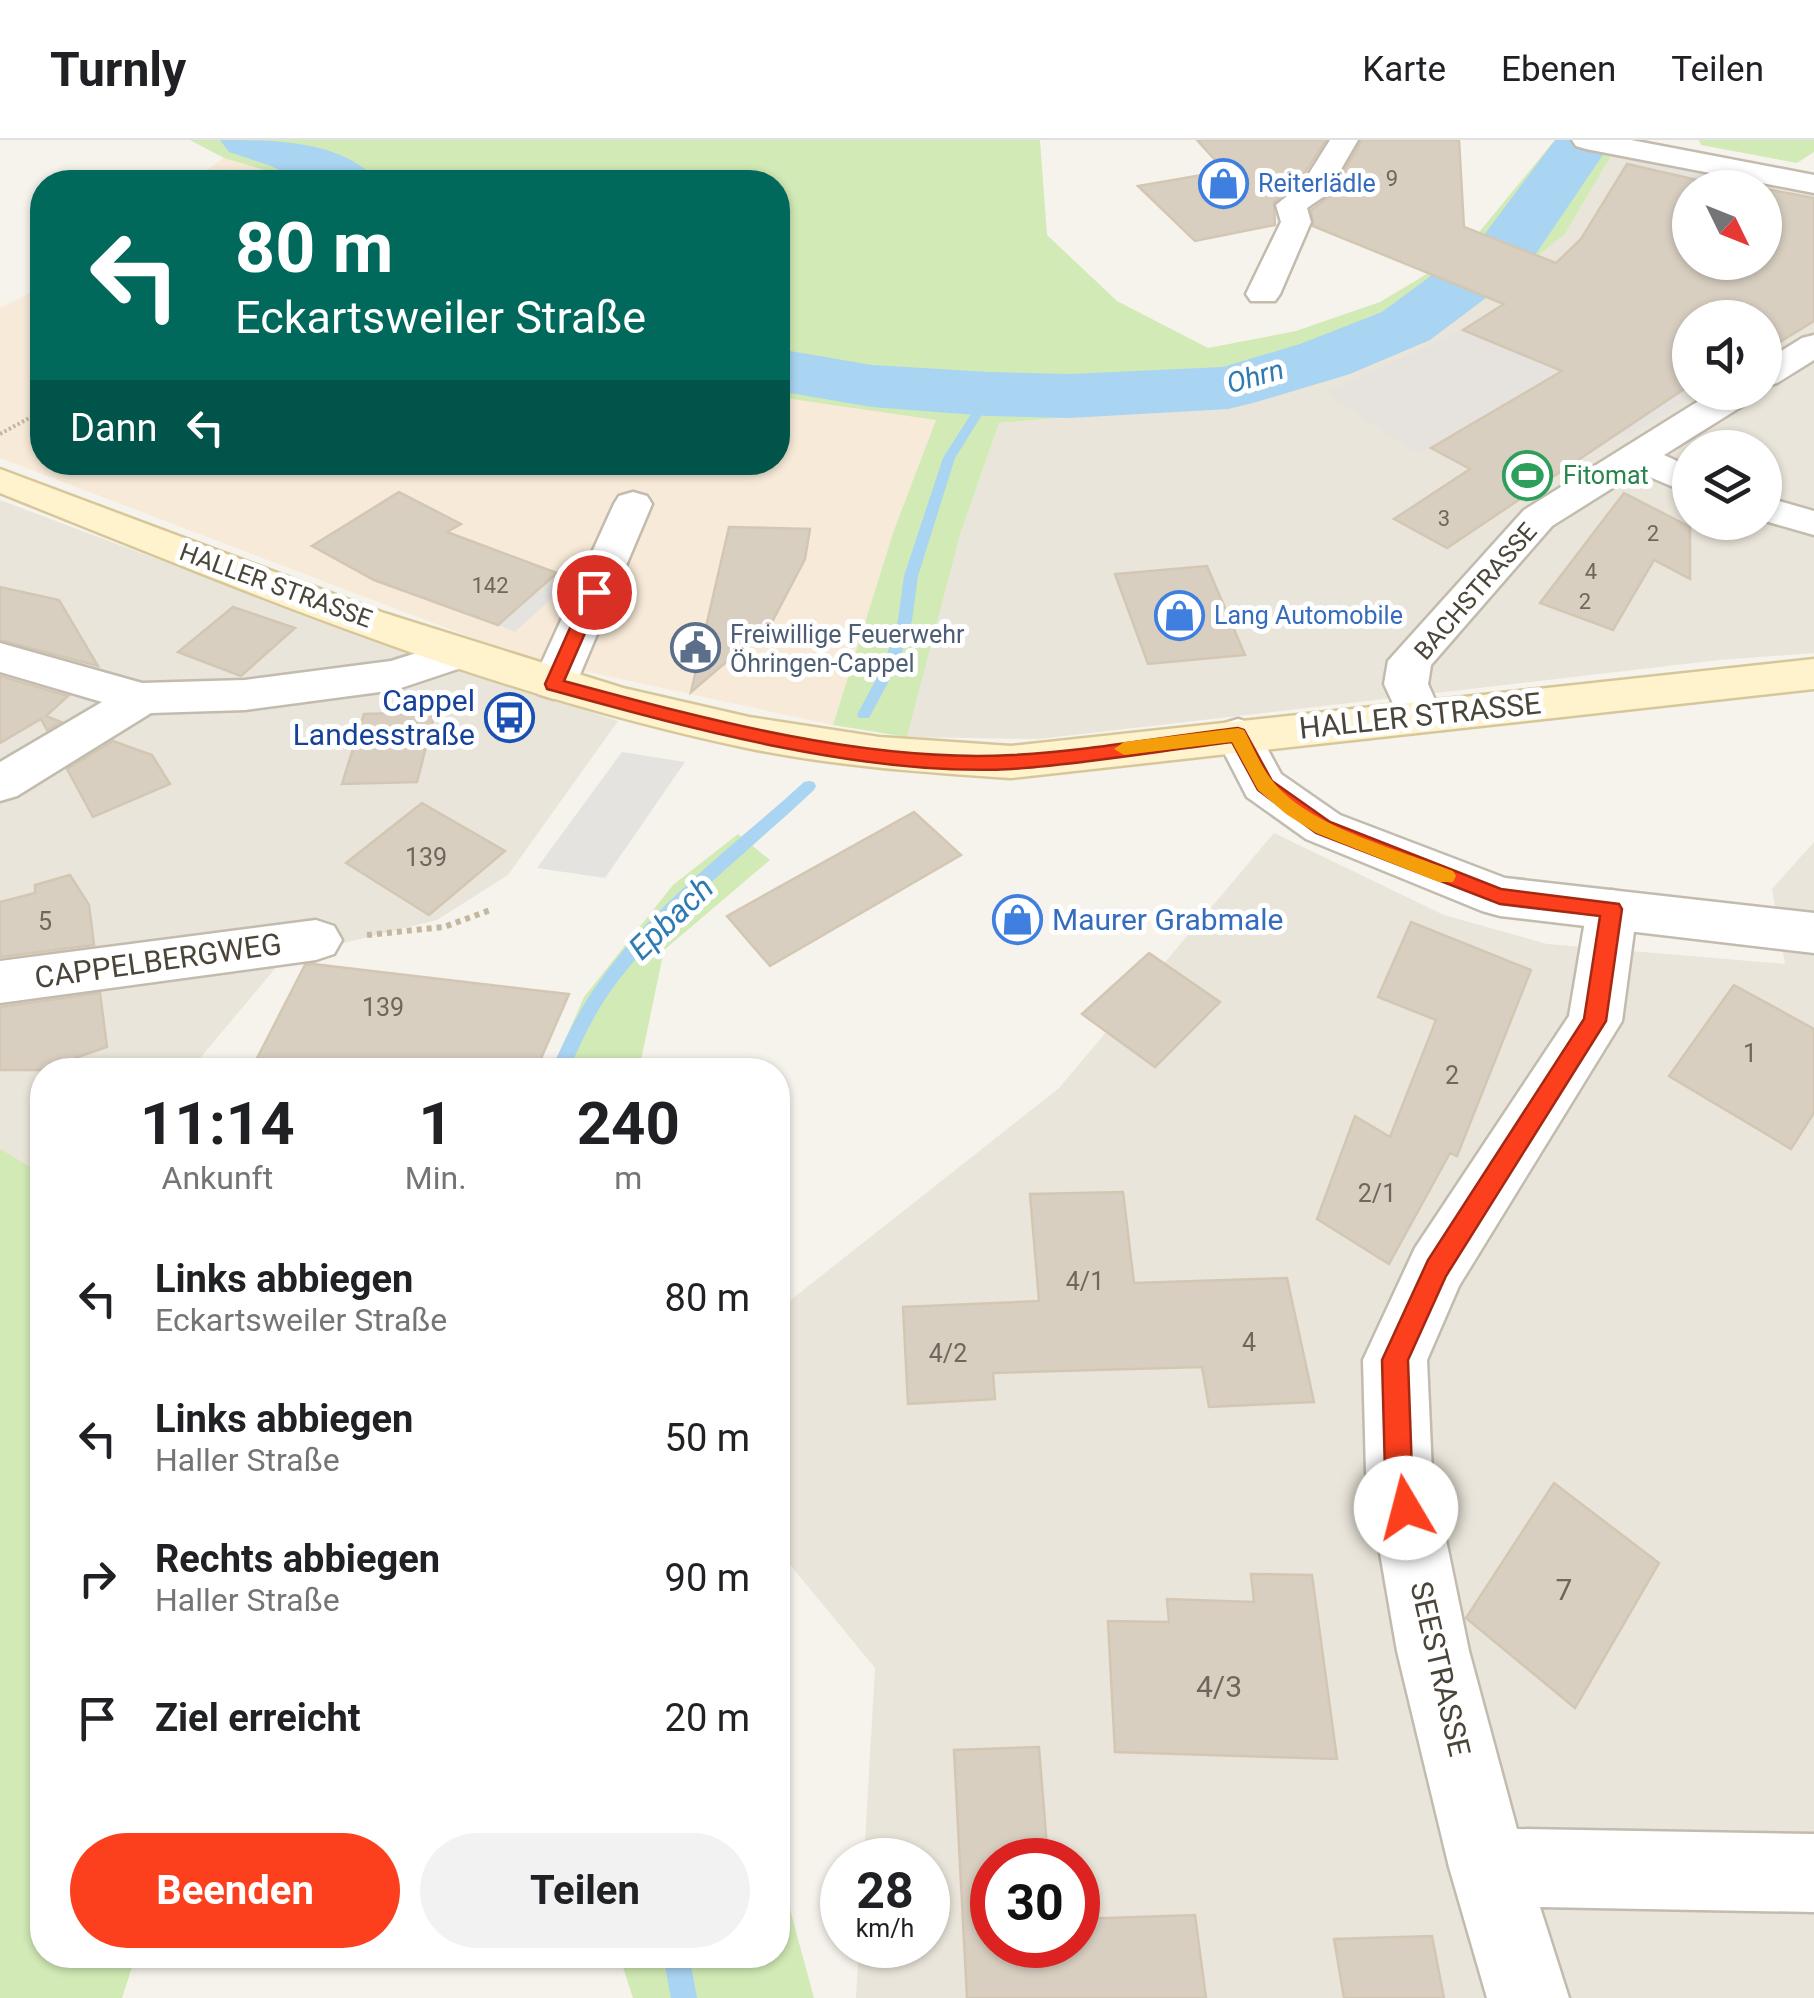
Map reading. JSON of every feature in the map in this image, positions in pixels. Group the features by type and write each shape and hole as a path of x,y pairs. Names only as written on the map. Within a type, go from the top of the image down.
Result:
{"main road":[{"name":"HALLER STRASSE","path":"0,480 274,586 554,684 652,711 833,749 932,760 1011,762 1814,674"}],"street":[{"path":"1263,294 1296,222 1291,205 1314,189 1344,140"},
{"path":"1586,140 1814,184"},
{"path":"1782,365 1814,345"},
{"name":"BACHSTRASSE","path":"1420,716 1406,684 1410,661 1538,518 1711,410"},
{"path":"1638,457 1672,473"},
{"path":"554,684 633,504"},
{"path":"1782,514 1814,524"},
{"path":"0,657 142,698 245,695 395,675 462,653"},
{"path":"0,784 142,698"},
{"path":"1238,735 1264,785 1323,828 1500,896 1814,933"},
{"name":"SEESTRASSE","path":"1528,1998 1488,1868 1434,1652 1398,1472 1395,1360 1436,1268 1595,1021 1612,909"},
{"name":"CAPPELBERGWEG","path":"0,982 316,940"},
{"path":"1488,1868 1814,1873"}],"path":[{"path":"0,434 30,417"},
{"path":"316,940 444,927 493,910"}],"shaded area":[{"path":"1613,153 1701,170 1672,170 1672,280 1782,280 1782,186 1814,192 1814,653 1719,660 1039,739 907,737 960,535 999,423 1234,403 1477,304 1564,235"},
{"path":"224,158 266,170 206,170"},
{"path":"1628,159 1679,170 1672,170 1672,280 1782,280 1782,192 1814,198 1814,323 1782,343 1782,300 1672,300 1672,409 1624,438 1529,391 1419,454 1325,393 1463,330 1531,288 1581,239"},
{"path":"30,293 30,469 0,458 0,308"},
{"path":"790,399 937,419 893,533 833,725 528,659 45,475 790,475"},
{"path":"0,500 367,638 618,721 508,875 437,920 284,958 200,1058 30,1058 30,1263 0,1309"},
{"path":"557,573 573,579 515,632 498,625"},
{"path":"622,752 685,762 605,878 537,868"},
{"path":"1274,833 1444,915 1547,944 1785,964 1772,889 1814,842 1814,1998 856,1998 858,1968 950,1968 950,1838 865,1838 875,1668 790,1565 790,1301 1059,1088"}],"green space":[{"path":"190,140 1040,140 1047,235 1117,301 1208,348 1296,331 1380,302 1462,253 1554,141 1613,153 1564,235 1477,304 1361,365 1234,403 999,423 960,535 907,737 833,725 893,533 936,420 790,399 790,170 264,170 224,158"},
{"path":"1699,140 1814,140 1814,152 1797,163 1701,145"},
{"path":"738,834 770,860 664,950 642,1058 557,1058 584,997 673,885"},
{"path":"0,1149 30,1167 30,1968 132,1968 122,1998 0,1998"},
{"path":"790,1909 814,1998 633,1998 623,1968 790,1968"}],"building":[{"path":"1197,140 1326,140 1300,180 1274,202 1275,225 1195,241 1138,186 1225,171"},
{"path":"1362,140 1459,140 1464,227 1556,263 1581,239 1627,164 1672,174 1672,280 1782,280 1782,192 1814,198 1814,321 1782,341 1782,300 1672,300 1672,397 1447,548 1394,519 1470,469 1431,448 1562,371 1463,330 1504,304 1313,226 1311,210 1329,197"},
{"path":"399,492 461,524 447,532 557,573 498,625 374,580 312,546"},
{"path":"1624,493 1672,518 1672,540 1690,540 1690,579 1654,560 1613,630 1540,603"},
{"path":"729,527 810,529 805,559 771,624 691,692"},
{"name":"Lang Automobile","path":"1207,566 1245,655 1148,664 1115,574"},
{"path":"0,587 59,600 98,666 0,640"},
{"path":"233,607 295,628 241,676 178,652"},
{"path":"0,676 68,696 46,716 61,722 47,730 41,719 0,743"},
{"path":"435,712 417,782 342,784 364,714"},
{"path":"113,741 152,755 170,784 93,817 67,769"},
{"path":"422,803 505,851 429,915 346,863"},
{"path":"914,812 961,855 770,966 727,916"},
{"path":"70,875 89,905 94,945 0,957 0,902 35,893 35,885"},
{"path":"1411,922 1531,970 1457,1156 1450,1153 1389,1264 1317,1219 1355,1116 1390,1137 1436,1020 1378,997"},
{"path":"1149,953 1220,1002 1155,1067 1082,1014"},
{"path":"305,965 569,994 541,1058 257,1058"},
{"path":"1734,985 1814,1029 1814,1113 1791,1149 1669,1076"},
{"path":"100,993 107,1047 75,1058 30,1058 30,1070 0,1070 0,1007"},
{"path":"1123,1192 1134,1283 1287,1278 1314,1402 1209,1407 1202,1367 993,1373 995,1399 908,1404 903,1307 1039,1301 1030,1194"},
{"path":"1554,1483 1659,1563 1575,1708 1466,1618"},
{"path":"1251,1574 1312,1575 1337,1759 1115,1752 1108,1621 1169,1622 1167,1599 1254,1602"},
{"path":"1039,1747 1046,1838 970,1838 970,1968 1100,1968 1100,1918 1195,1915 1206,1998 967,1998 954,1750"},
{"path":"1432,1936 1444,1998 1344,1998 1334,1939"}],"waterway":[{"name":"Ohrn","path":"249,140 324,170"},
{"name":"Ohrn","path":"790,372 872,386 989,394 1070,396 1228,388 1325,359 1406,326 1504,253 1584,140"},
{"name":"Epbach","path":"864,715 891,664 905,620 911,576 949,458 989,394"},
{"name":"Epbach","path":"565,1058 579,1026 634,949 809,786"},
{"name":"Epbach","path":"678,1968 684,1998"}],"slow traffic":[{"path":"1124,749 1238,735 1264,785 1293,808 1323,828 1446,876"}],"place":[{"name":"Reiterlädle","path":"1223,183"},
{"name":"Fitomat","path":"1528,475"},
{"name":"Lang Automobile","path":"1179,615"},
{"name":"Freiwillige Feuerwehr Öhringen-Cappel","path":"695,648"},
{"name":"Cappel Landesstraße","path":"510,718"},
{"name":"Maurer Grabmale","path":"1017,920"}],"route":[{"path":"594,592 554,684 652,711 833,749 932,760 1011,762 1238,735 1264,785 1323,828 1500,896 1612,909 1595,1021 1436,1268 1395,1360 1398,1472 1406,1508"}]}
